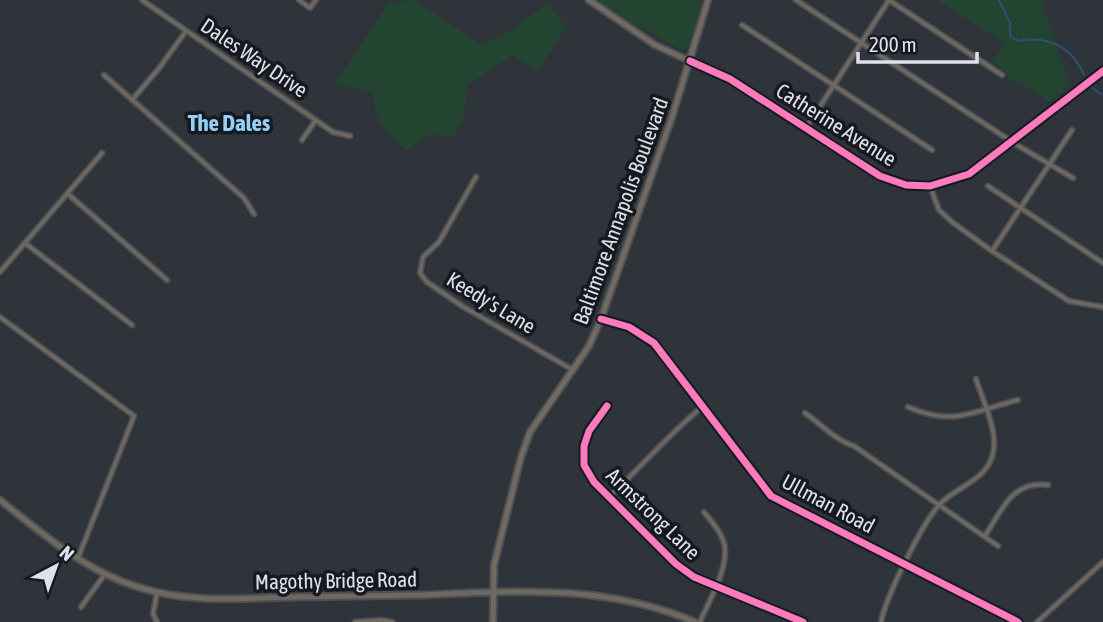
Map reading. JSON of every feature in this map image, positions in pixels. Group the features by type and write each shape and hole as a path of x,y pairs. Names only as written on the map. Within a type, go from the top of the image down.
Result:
{"main road":[{"path":"589,0 654,45 690,61"},
{"name":"Baltimore Annapolis Boulevard","path":"493,622 494,565 521,457 530,432 589,346 601,319 690,61 708,0"},
{"name":"Magothy Bridge Road","path":"0,500 78,559 105,574 157,593 191,599 543,590 595,594 654,606 698,622"}],"street":[{"name":"Dales Way Drive","path":"142,0 338,135 350,136"},
{"path":"299,0 310,8 316,0"},
{"path":"796,0 1048,165 1073,178"},
{"path":"806,128 889,0 1002,75"},
{"path":"742,25 932,150"},
{"path":"132,100 186,31"},
{"name":"Catherine Avenue","path":"690,61 730,79 880,176 906,185 930,186 969,174 1103,71"},
{"path":"104,75 244,198 254,214"},
{"path":"302,141 316,120"},
{"path":"992,251 1072,130"},
{"path":"0,272 102,153"},
{"name":"Keedy's Lane","path":"476,177 439,242 423,257 420,273 427,282 462,306 573,370"},
{"path":"930,186 939,210 992,251 1069,301 1103,307"},
{"path":"988,186 1103,263"},
{"path":"68,194 167,280"},
{"path":"25,243 132,325"},
{"path":"0,317 134,416 78,559"},
{"name":"Ullman Road","path":"601,319 629,327 654,343 771,496 1018,622"},
{"path":"881,622 884,605 921,533 940,504 981,475 992,458 995,440 976,379"},
{"path":"908,407 949,418 1018,400"},
{"name":"Armstrong Lane","path":"607,406 589,431 583,454 590,476 609,497 676,564 694,577 803,622"},
{"path":"609,497 644,464 674,430 702,407"},
{"path":"805,413 831,431 839,442 854,446 998,546"},
{"path":"985,536 1019,488 1035,483 1048,485"},
{"path":"698,622 715,587 723,565 725,548 719,533 704,512"},
{"path":"1037,622 1103,562"},
{"path":"81,607 105,574"},
{"path":"155,621 153,605 157,593"},
{"path":"355,622 392,622"}],"green space":[{"path":"414,0 482,45 510,31 548,3 566,28 537,72 513,55 468,85 463,121 453,137 431,134 406,150 382,125 372,92 335,84 387,5"},
{"path":"596,0 702,0 695,34 692,35 689,47 681,50 639,26 637,28"},
{"path":"937,0 1041,0 1070,85 1050,102 1020,83 1008,79 1007,73 992,63 1004,43"}],"waterway":[{"path":"999,0 1010,23 1010,36 1018,41 1039,40 1058,45 1073,57 1084,75"},
{"path":"1091,87 1101,94"}],"cycle path":[{"path":"690,61 730,79 880,176 906,185 930,186 969,174 1103,71"},
{"path":"601,319 629,327 654,343 771,496 1018,622"},
{"path":"607,406 589,431 584,446 584,465 594,482 676,564 694,577 803,622"}],"district":[{"name":"The Dales","path":"229,123"}]}
